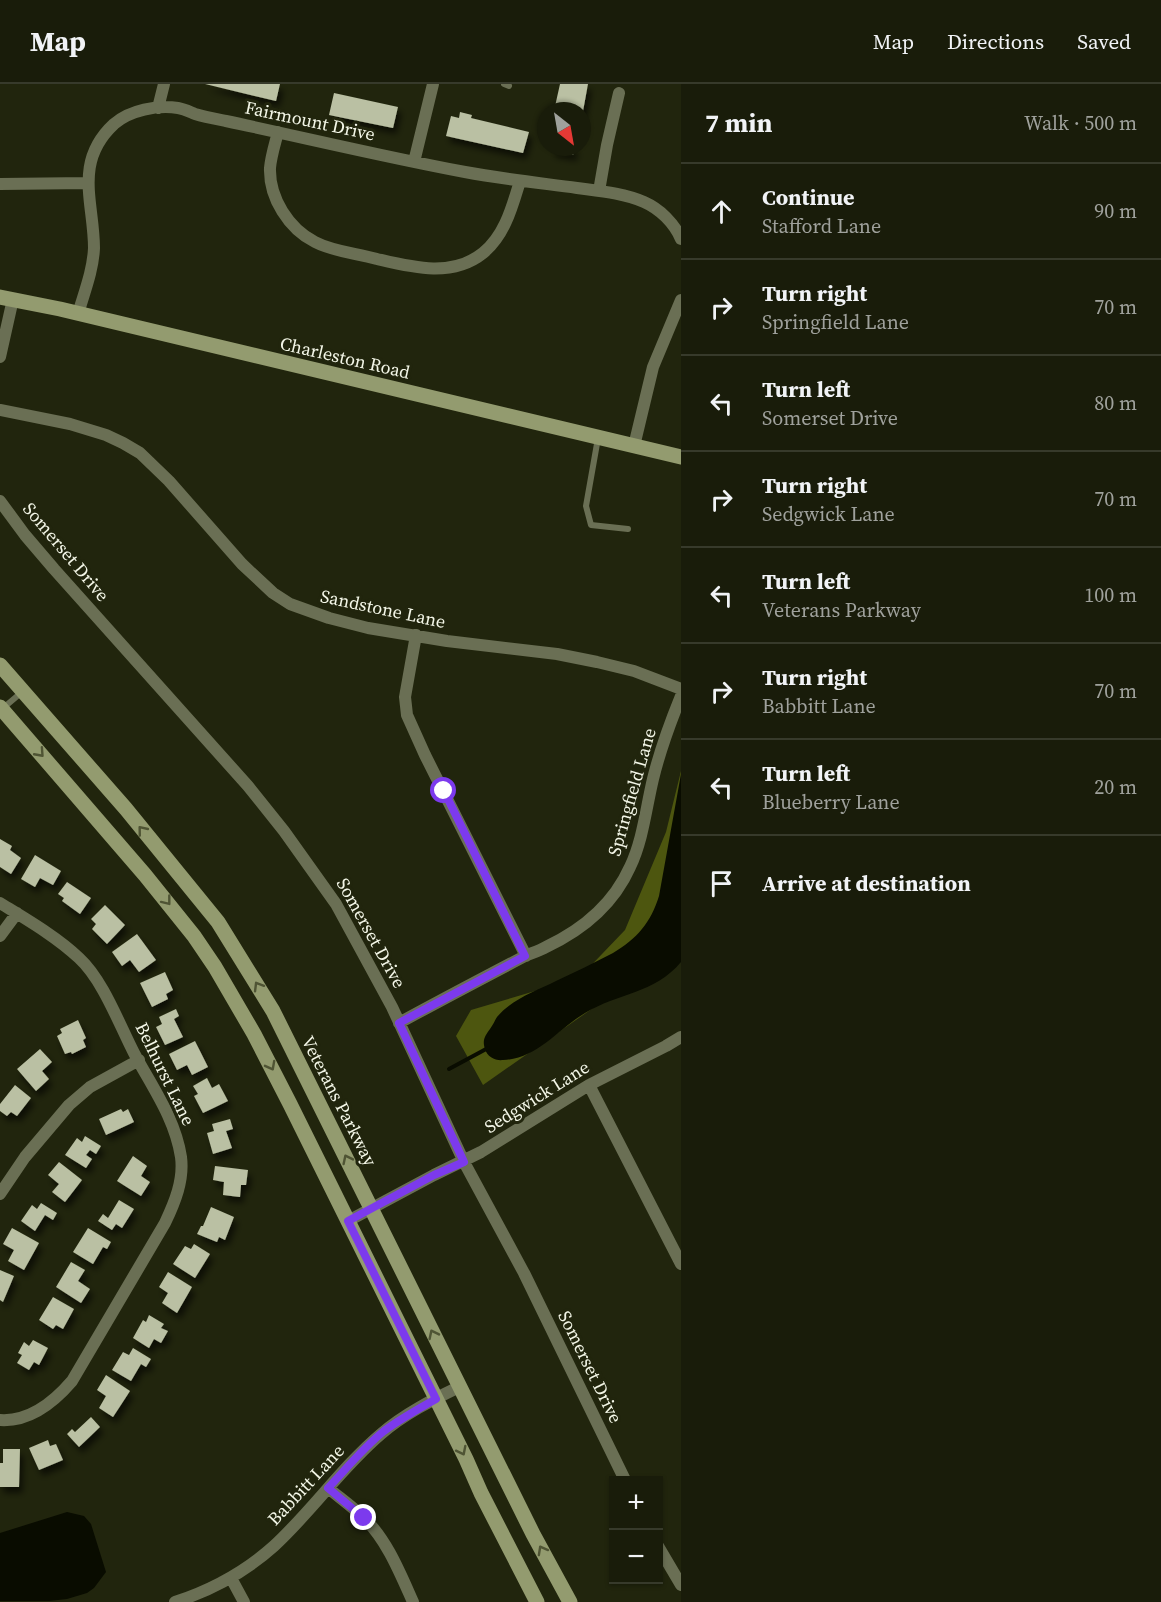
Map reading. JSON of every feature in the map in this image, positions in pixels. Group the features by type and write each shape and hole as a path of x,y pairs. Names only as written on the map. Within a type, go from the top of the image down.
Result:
{"main road":[{"name":"Charleston Road","path":"6,298 681,457"},
{"name":"Veterans Parkway","path":"0,665 126,809 218,922 273,1011 459,1387 570,1602"},
{"path":"1,709 145,875 194,936 215,967 273,1069 537,1602"}],"street":[{"path":"158,108 165,84"},
{"path":"414,162 433,84"},
{"path":"599,191 619,93"},
{"name":"Fairmount Drive","path":"78,314 92,264 94,247 88,183 96,149 104,136 128,114 158,108 178,108 211,118 357,151 466,172 628,197 644,202 657,210 669,220 681,239"},
{"path":"278,132 270,169 271,182 281,210 290,222 302,235 316,243 396,263 422,268 454,267 482,254 502,230 520,181"},
{"path":"0,184 88,183"},
{"path":"0,357 6,298"},
{"path":"634,446 653,368 681,300"},
{"name":"Sandstone Lane","path":"0,410 70,424 106,435 140,453 177,489 242,564 273,593 290,604 329,618 368,628 447,641 557,654 597,662 634,671 681,689"},
{"name":"Somerset Drive","path":"0,501 32,544 237,772 285,831 336,904 399,1023 464,1162 524,1273 623,1476"},
{"path":"416,635 405,697 407,715 525,956"},
{"name":"Springfield Lane","path":"399,1023 546,947 597,915 621,884 637,850 653,776 681,696"},
{"name":"Belhurst Lane","path":"0,903 44,931 80,958 91,972 158,1092 177,1137 181,1159 180,1181 175,1203 72,1381 59,1397 43,1408 25,1417 0,1420"},
{"path":"0,936 17,913"},
{"name":"Sedgwick Lane","path":"348,1221 434,1175 464,1162 589,1085 681,1037"},
{"path":"0,1194 25,1157 69,1105 90,1087 139,1060"},
{"path":"589,1085 681,1264"},
{"name":"Babbitt Lane","path":"176,1602 231,1578 272,1548 355,1458 382,1433 409,1413 459,1387"},
{"path":"328,1488 364,1518 376,1532 396,1565 413,1602"},
{"path":"663,1554 681,1585"},
{"path":"231,1578 244,1602"}],"lane":[{"path":"598,437 586,506 591,525 628,529"},
{"path":"1,709 22,692"}],"green space":[{"path":"681,771 681,915 646,971 483,1085 456,1036 471,1010 579,978 625,930 666,832"}],"shaded area":[{"path":"681,774 681,962 659,981 585,1013 537,1049 515,1058 498,1060 492,1058 484,1046 485,1036 503,1011 525,996 613,953 636,936 647,922 659,896"},
{"path":"67,1512 84,1516 91,1524 106,1572 94,1588 87,1593 67,1599 0,1601 0,1533"}],"building":[{"path":"205,84 280,84 276,101"},
{"path":"560,84 588,84 585,102 556,102"},
{"path":"334,93 398,107 393,128 329,115"},
{"path":"460,112 472,115 471,118 529,132 523,153 446,136 451,116 459,118"},
{"path":"0,839 12,846 10,850 21,858 11,874 0,867"},
{"path":"35,855 61,871 53,885 40,878 35,887 21,879"},
{"path":"67,882 91,898 80,914 62,901 64,898 58,894"},
{"path":"105,905 125,925 107,944 92,929 96,924 91,919"},
{"path":"137,934 156,960 139,972 130,960 122,966 112,952"},
{"path":"165,972 173,990 166,994 168,999 152,1007 140,983"},
{"path":"176,1009 179,1016 174,1019 183,1037 165,1045 156,1027 162,1024 159,1017"},
{"path":"78,1020 86,1038 83,1040 86,1047 72,1054 71,1052 65,1054 57,1036 62,1033 60,1029"},
{"path":"195,1041 208,1067 192,1075 187,1065 177,1070 169,1054"},
{"path":"40,1049 52,1062 42,1071 49,1079 36,1091 17,1069"},
{"path":"207,1078 212,1088 219,1084 228,1101 203,1113 194,1096 198,1094 193,1086"},
{"path":"15,1085 31,1098 17,1116 11,1112 7,1116 0,1111 0,1104"},
{"path":"121,1109 123,1112 128,1109 134,1122 106,1135 99,1119"},
{"path":"230,1119 233,1129 226,1131 232,1148 213,1154 207,1133 214,1131 212,1124"},
{"path":"85,1136 101,1146 96,1154 90,1150 86,1155 92,1159 86,1168 65,1155 77,1138 82,1142"},
{"path":"133,1156 147,1166 141,1176 150,1182 141,1196 117,1181"},
{"path":"59,1162 82,1180 65,1202 52,1192 59,1184 48,1175"},
{"path":"215,1166 248,1170 246,1185 241,1185 240,1197 223,1195 224,1182 213,1180"},
{"path":"119,1200 134,1209 122,1228 116,1224 112,1230 98,1221 103,1214 108,1218"},
{"path":"41,1203 57,1213 53,1220 45,1215 35,1231 21,1221 32,1205 37,1209"},
{"path":"211,1207 234,1217 225,1240 219,1237 217,1242 197,1234"},
{"path":"12,1228 39,1243 24,1270 8,1261 14,1250 3,1244"},
{"path":"88,1228 111,1242 107,1249 103,1247 93,1264 73,1252"},
{"path":"194,1244 210,1254 195,1278 173,1264 185,1246 191,1249"},
{"path":"71,1262 85,1270 78,1281 90,1289 81,1303 56,1287"},
{"path":"0,1270 14,1276 3,1302 0,1300"},
{"path":"168,1272 192,1287 177,1313 162,1303 168,1293 159,1287"},
{"path":"53,1297 74,1309 63,1329 56,1325 53,1329 39,1320"},
{"path":"149,1315 164,1324 161,1328 168,1331 161,1343 154,1339 149,1348 133,1338 143,1320 146,1322"},
{"path":"33,1340 48,1348 39,1365 34,1362 29,1370 17,1363 22,1355 18,1353 24,1342 29,1346"},
{"path":"133,1348 151,1359 146,1367 141,1364 131,1381 112,1370 123,1352 129,1355"},
{"path":"106,1375 130,1391 113,1417 99,1408 106,1396 97,1390"},
{"path":"91,1417 100,1427 79,1447 67,1434 72,1429 75,1432"},
{"path":"48,1440 50,1446 56,1444 63,1460 39,1470 29,1448"},
{"path":"3,1449 20,1449 19,1487 0,1487 0,1463 3,1463"}],"waterway":[{"path":"449,1069 488,1048"}],"route":[{"path":"364,1518 328,1488 382,1433 409,1413 436,1399 348,1221 434,1175 464,1162 399,1023 525,956 444,791"}]}
